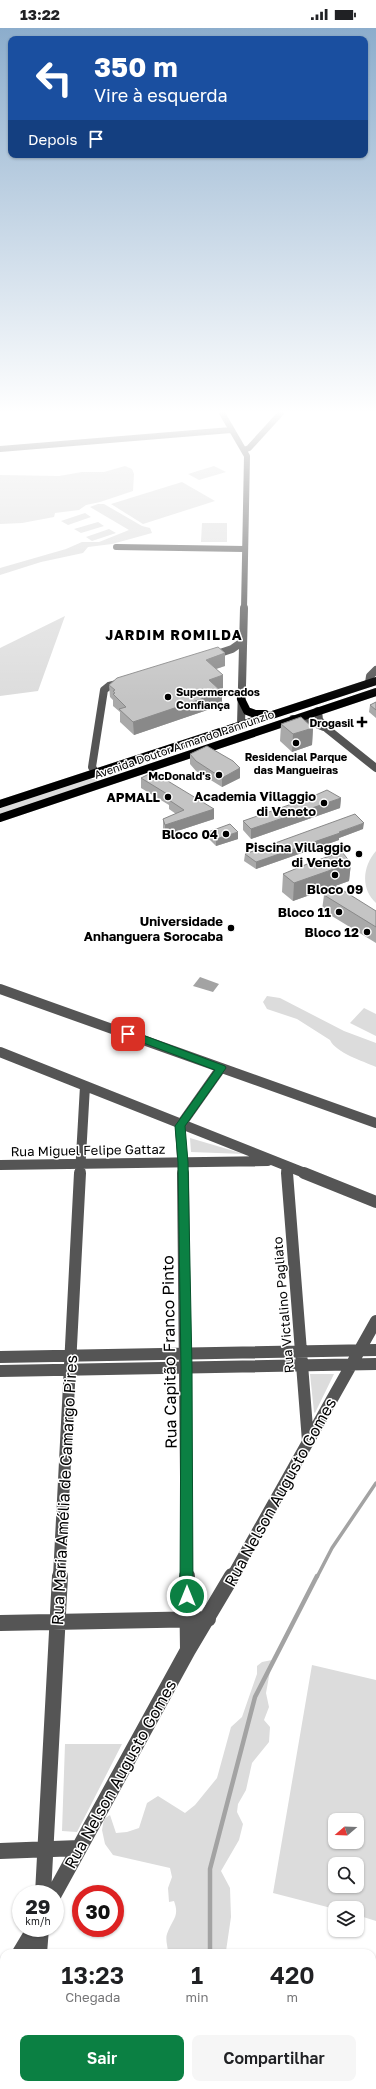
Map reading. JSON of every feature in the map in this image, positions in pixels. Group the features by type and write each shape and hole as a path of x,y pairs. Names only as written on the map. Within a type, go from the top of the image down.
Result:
{"main road":[{"name":"Avenida Doutor Armando Pannunzio","path":"0,804 373,682"},
{"path":"342,692 344,695 354,699"},
{"name":"Avenida Doutor Armando Pannunzio","path":"0,818 376,692"},
{"path":"328,696 335,698 337,701 335,705"},
{"path":"241,699 245,710 251,713 275,713"},
{"path":"229,741 241,725"},
{"path":"96,773 109,781"}],"street":[{"path":"241,725 245,509"},
{"path":"116,546 244,549"},
{"path":"201,659 224,652 238,646 242,642"},
{"path":"224,652 236,652 242,658"},
{"path":"373,682 370,676 376,670"},
{"path":"96,773 92,768 104,690 110,686 132,679"},
{"path":"318,711 319,720 326,728 376,768"},
{"path":"293,719 312,722 326,728"},
{"path":"0,988 376,1124"},
{"path":"0,1052 180,1126 376,1202"},
{"path":"180,1126 221,1068"},
{"name":"Rua Maria Amélia de Camargo Pires","path":"43,1885 85,1086"},
{"name":"Rua Capitão Franco Pinto","path":"180,1126 183,1162 186,1354 188,1650"},
{"name":"Rua Miguel Felipe Gattaz","path":"0,1165 273,1161"},
{"name":"Rua Victalino Pagliato","path":"286,1167 308,1441"},
{"name":"Rua Nelson Augusto Gomes","path":"59,1885 188,1650 208,1619 376,1321"},
{"path":"0,1357 376,1350"},
{"path":"0,1372 376,1364"},
{"path":"0,1623 208,1619"},
{"path":"0,1851 79,1848"},
{"path":"22,1949 30,1937"},
{"path":"40,1949 41,1937"}],"shaded area":[{"path":"0,509 80,509 55,513 54,517 22,523 0,524"},
{"path":"94,509 113,509 142,526 150,528 152,533 112,544 88,547 83,553 41,562 0,575 0,568 66,549 82,542 99,542 129,530"},
{"path":"119,509 189,509 143,524"},
{"path":"85,513 91,517 68,525 61,521"},
{"path":"98,522 104,526 81,533 74,529"},
{"path":"202,523 227,523 227,542 201,542"},
{"path":"109,529 116,533 92,541 86,537"},
{"path":"65,616 38,691 0,696 0,648"},
{"path":"89,779 96,779 98,782 0,815 0,808"},
{"path":"376,851 376,903 367,891 365,877 368,863"},
{"path":"200,977 219,984 213,992 193,986"},
{"path":"267,996 280,998 344,1031 376,1043 376,1067 344,1053 333,1045 330,1040 297,1019 267,1009 263,1002"},
{"path":"364,1008 376,1014 376,1036 350,1023"},
{"path":"190,1138 244,1154 191,1152"},
{"path":"310,1374 334,1374 315,1413 314,1412"},
{"path":"272,1660 266,1693 269,1707 264,1720 270,1727 269,1742 252,1763 246,1790 238,1804 237,1812 243,1824 239,1840 221,1871 230,1888 231,1917 226,1949 167,1949 166,1936 176,1915 176,1906 174,1901 169,1902 168,1888 172,1877 170,1868 113,1855 105,1844 102,1830 104,1819 110,1815 116,1833 127,1832 139,1828 147,1803 158,1796 185,1813 195,1805 217,1778 231,1727 242,1717 257,1674 257,1666 262,1662"},
{"path":"312,1665 376,1680 376,1921 364,1917 364,1901 328,1901 328,1907 273,1893"},
{"path":"65,1744 122,1744 77,1832 62,1831"}],"building":[{"name":"Supermercados Confiança","path":"218,647 225,653 206,660 223,675 209,680 222,692 133,722 119,709 126,707 113,694 115,693 113,691 115,690 109,685 117,678"},
{"path":"376,702 376,710 370,705"},
{"path":"301,717 313,728 293,734 281,724"},
{"path":"207,746 233,761 240,768 222,778 196,761 190,754"},
{"path":"153,772 214,809 165,825 163,819 184,810 169,800 172,797 141,778"},
{"path":"327,790 341,798 251,829 243,821 309,798"},
{"path":"355,814 364,823 339,832 340,833 256,862 245,854"},
{"path":"230,824 238,832 216,839 208,832"},
{"path":"342,852 351,863 294,883 283,874 312,862"},
{"path":"336,886 376,911 376,927 324,895"}],"waterway":[{"path":"317,1577 332,1548 376,1483"},
{"path":"210,1949 210,1869 255,1697 317,1576"}],"place":[{"name":"Supermercados Confiança","path":"168,697"},
{"name":"Drogasil","path":"362,722"},
{"name":"Residencial Parque das Mangueiras","path":"296,743"},
{"name":"McDonald's","path":"219,775"},
{"name":"APMALL","path":"168,797"},
{"name":"Academia Villaggio di Veneto","path":"324,803"},
{"name":"Bloco 04","path":"226,834"},
{"name":"Piscina Villaggio di Veneto","path":"359,854"},
{"name":"Bloco 09","path":"335,875"},
{"name":"Bloco 11","path":"339,912"},
{"name":"Universidade Anhanguera Sorocaba","path":"231,928"},
{"name":"Bloco 12","path":"367,932"}],"district":[{"name":"JARDIM ROMILDA","path":"174,634"}],"route":[{"path":"128,1034 221,1068 180,1126 183,1162 187,1596"}]}
